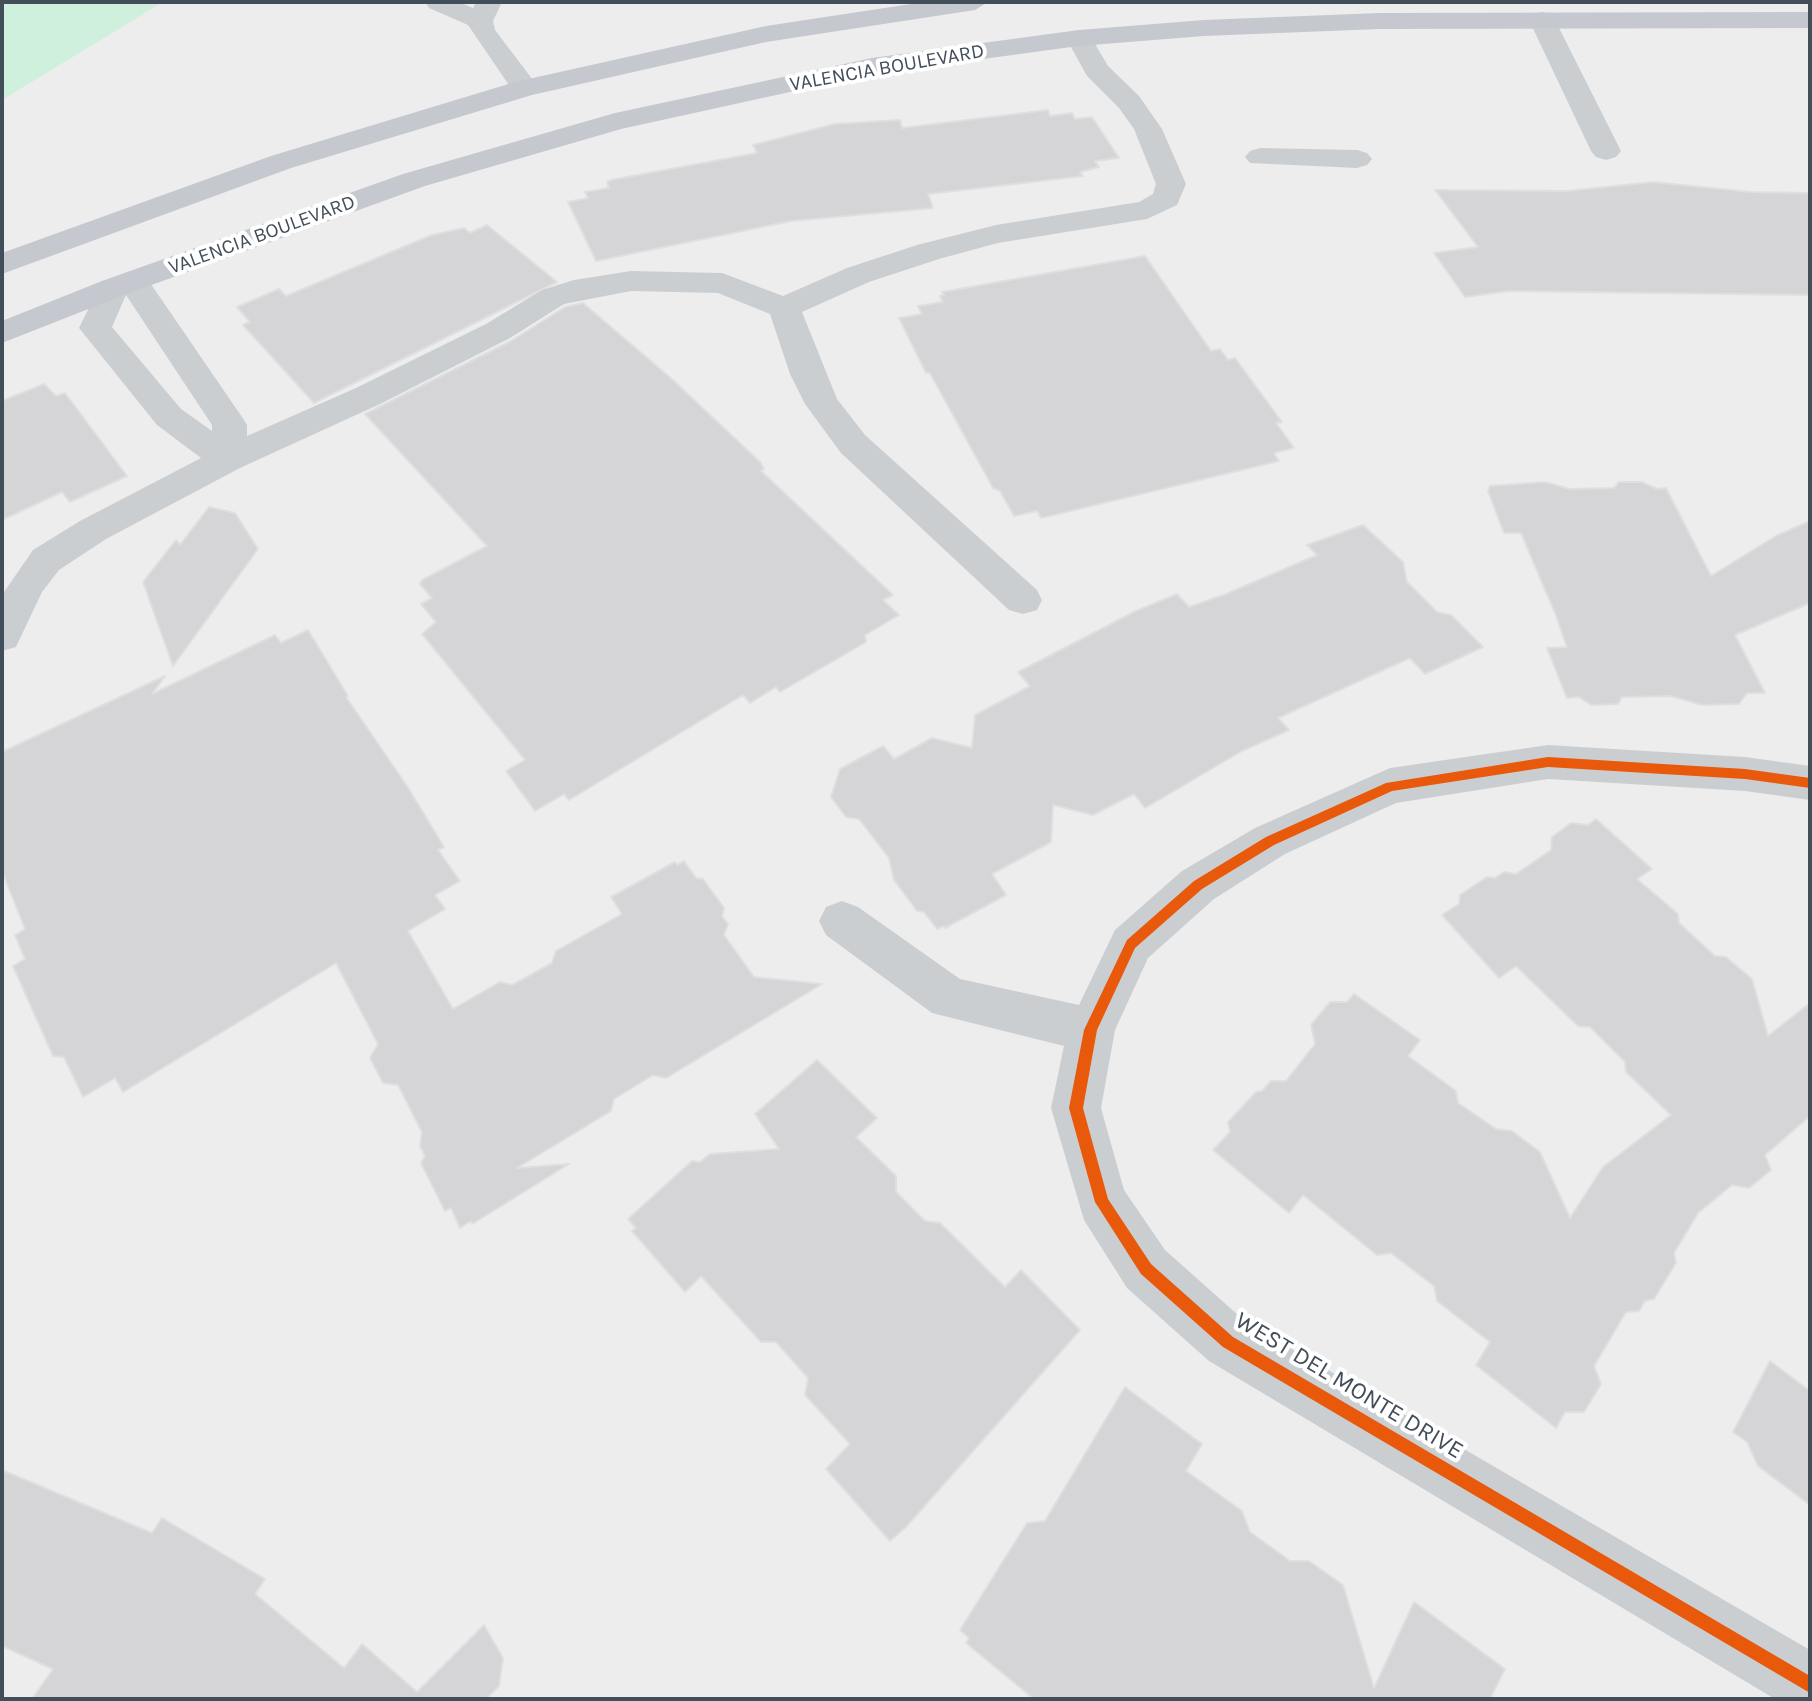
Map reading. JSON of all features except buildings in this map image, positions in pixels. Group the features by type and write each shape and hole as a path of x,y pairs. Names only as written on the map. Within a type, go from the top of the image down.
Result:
{"main road":[{"path":"2,264 281,162 525,88 766,34 975,2"},
{"name":"VALENCIA BOULEVARD","path":"2,333 125,268 615,122 872,66 1079,38 1204,28 1542,20 1810,20"},
{"path":"125,268 225,213 281,162"}],"street":[{"path":"438,2 484,11 489,42 525,88"},
{"path":"1542,20 1606,151"},
{"path":"2,636 26,585 46,560 129,510 227,459 368,396 498,331 553,297 585,287 631,281 722,283 784,308 858,275 928,252 996,234 1147,210 1166,199 1171,184 1148,129 1129,102 1097,70 1079,38"},
{"path":"1260,157 1357,159"},
{"path":"125,268 230,425 227,459 169,417 95,328 125,268"},
{"path":"784,308 807,374 822,404 853,444 1023,600"},
{"name":"WEST DEL MONTE DRIVE","path":"1810,783 1745,774 1548,762 1390,786 1270,841 1198,885 1131,944 1091,1030 1076,1108 1102,1202 1146,1269 1228,1342 1810,1685"},
{"path":"842,921 949,998 1091,1030"}],"green space":[{"path":"2,2 163,2 2,100"}],"cycle path":[{"path":"1810,783 1745,774 1548,762 1390,786 1270,841 1198,885 1131,944 1091,1030 1076,1108 1102,1202 1146,1269 1228,1342 1810,1685"}]}
